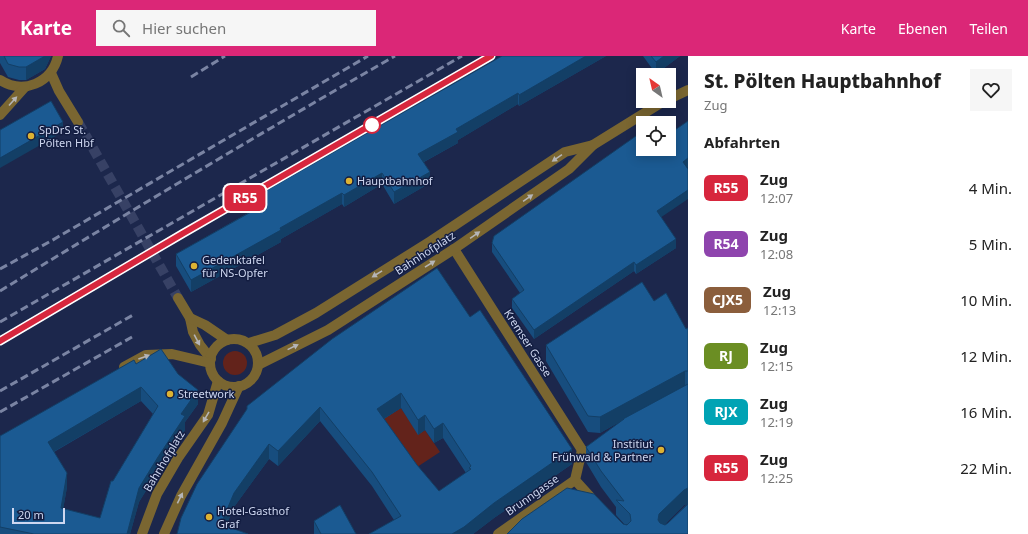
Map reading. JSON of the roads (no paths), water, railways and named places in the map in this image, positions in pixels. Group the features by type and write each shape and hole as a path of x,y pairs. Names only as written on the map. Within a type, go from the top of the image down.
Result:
{"street":[{"path":"0,80 15,87 25,87 40,82 51,73 57,63 58,56"},
{"path":"51,73 59,91 78,122"},
{"path":"0,115 25,87"},
{"path":"676,96 688,90"},
{"name":"Bahnhofplatz","path":"258,365 328,330 454,249 569,170 593,145 653,108"},
{"name":"Bahnhofplatz","path":"248,343 275,335 316,313 438,237 565,152 593,145"},
{"name":"Kremser Gasse","path":"454,249 585,448"},
{"path":"178,298 190,318 193,332 210,361 212,372 218,380 224,385 231,387 246,384 252,379 258,365 256,353 248,343 240,339 227,340 217,346 210,361"},
{"path":"190,318 205,325 227,340"},
{"path":"118,370 146,354 172,354 210,361"},
{"name":"Bahnhofplatz","path":"142,534 157,494 178,458 208,415 218,380"},
{"path":"164,534 181,496 219,429 239,386"},
{"name":"Brunngasse","path":"498,534 575,480 585,448"},
{"path":"575,480 600,507"}],"tunnel":[{"path":"78,122 178,298"}],"railway":[{"path":"191,77 225,56"},
{"path":"0,269 51,241 368,56"},
{"path":"0,291 197,172 395,56"},
{"path":"0,322 462,56"},
{"path":"0,341 491,56"},
{"path":"0,391 133,315"},
{"path":"0,412 132,337"}],"train":[{"name":"R55","path":"0,341 491,56"}],"place":[{"name":"SpDrS St. Pölten Hbf","path":"31,136"},
{"name":"Hauptbahnhof","path":"349,181"},
{"name":"Gedenktafel für NS-Opfer","path":"194,266"},
{"name":"Streetwork","path":"170,394"},
{"name":"Institiut Frühwald & Partner","path":"661,450"},
{"name":"Hotel-Gasthof Graf","path":"209,517"}]}
